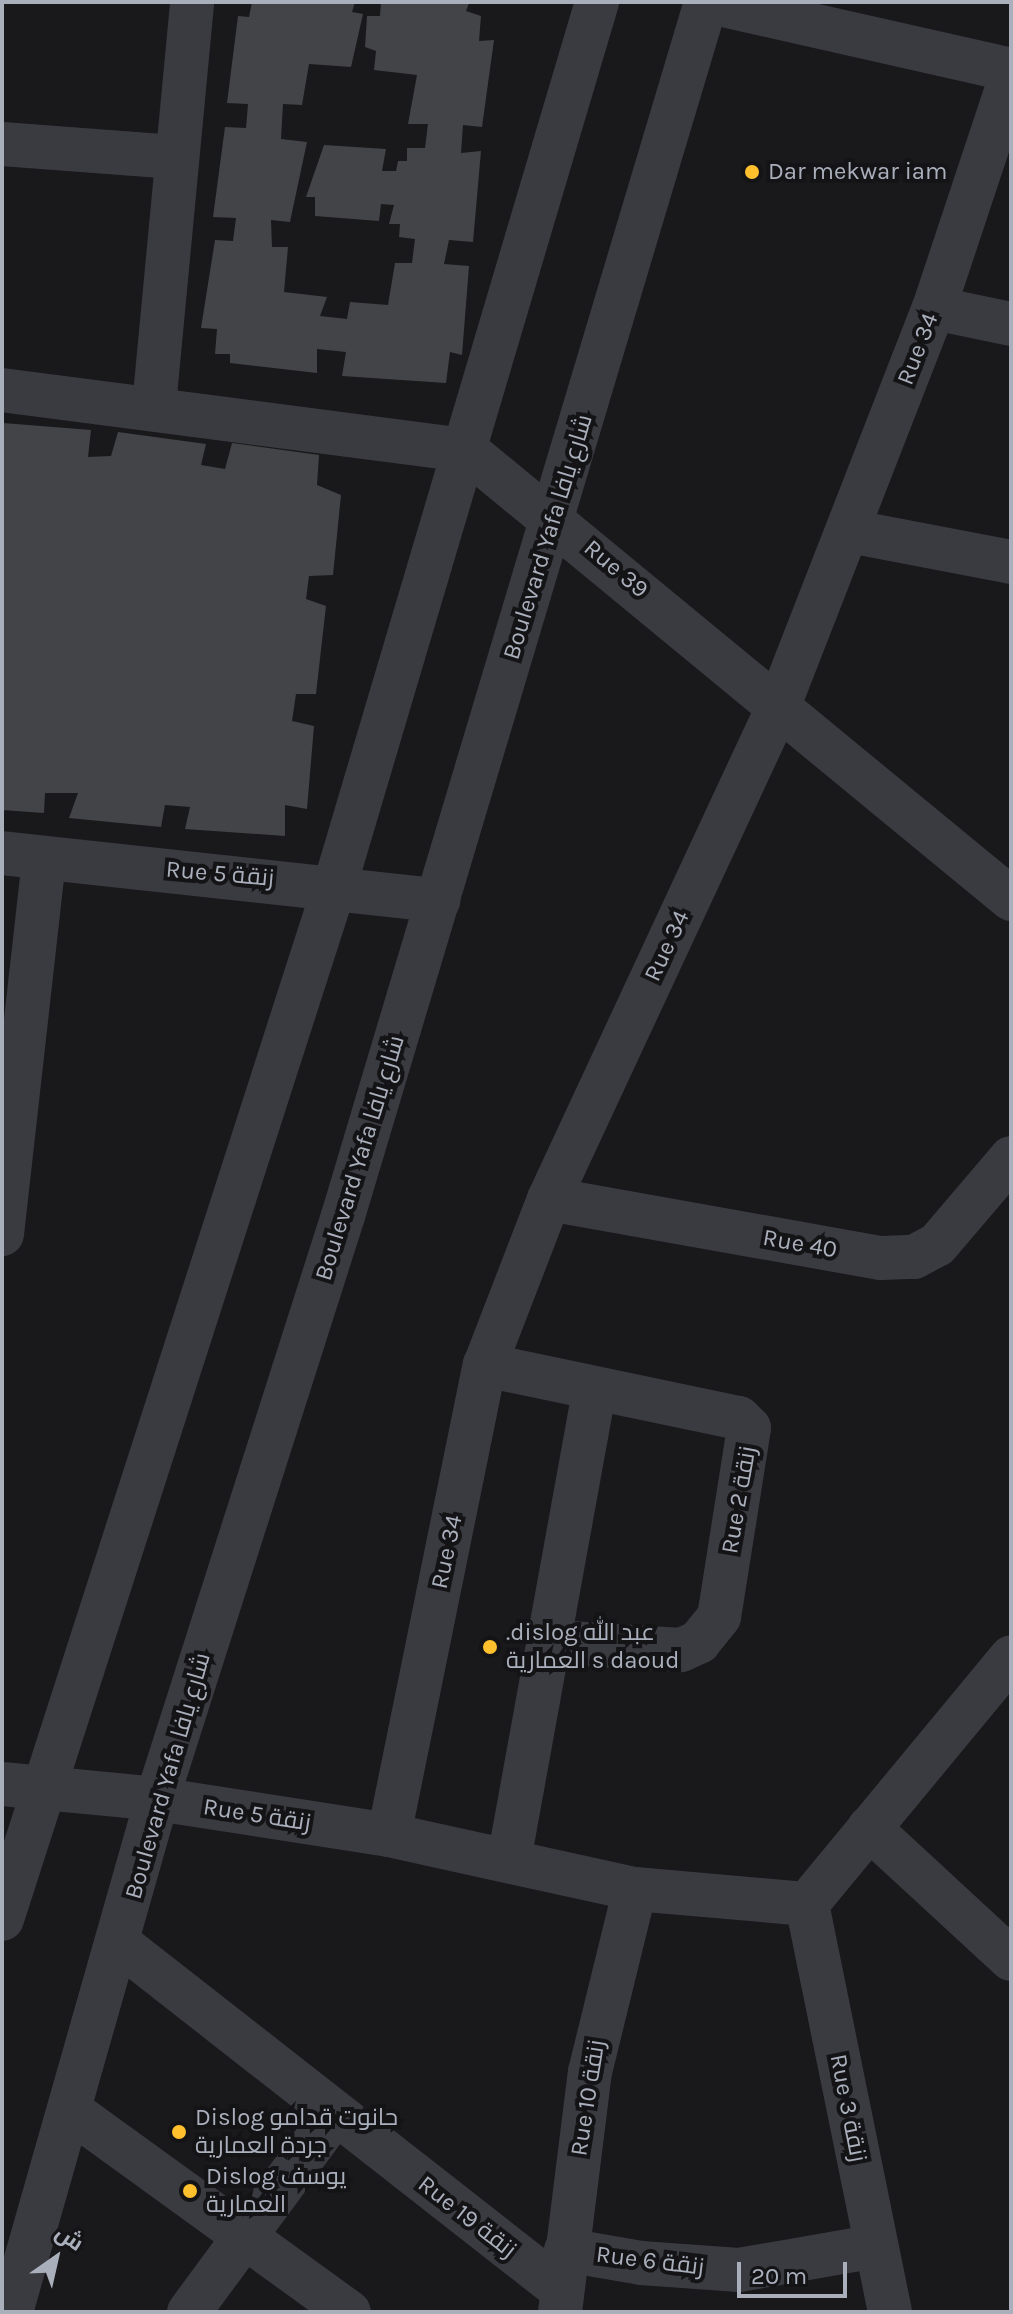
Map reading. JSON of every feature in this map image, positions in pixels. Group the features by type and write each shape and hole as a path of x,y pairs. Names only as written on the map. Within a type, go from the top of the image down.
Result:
{"street":[{"path":"154,406 175,157 192,2"},
{"path":"2,1919 21,1786 335,885 597,2"},
{"path":"708,2 1011,70"},
{"name":"Boulevard Yafa شارع يافا","path":"11,2312 120,1944 157,1799 438,900 708,2"},
{"name":"Rue 34","path":"389,1835 485,1365 549,1199 779,705 934,308 1011,77"},
{"path":"2,144 175,157"},
{"path":"934,308 1011,324"},
{"name":"Rue 39","path":"2,390 154,406 466,450 555,518 1011,899"},
{"path":"849,531 1011,562"},
{"name":"Rue 5 زنقة","path":"2,853 335,885 438,900"},
{"path":"2,1234 44,858"},
{"name":"Rue 40","path":"549,1199 881,1258 914,1257 937,1245 1011,1158"},
{"name":"Rue 2 زنقة","path":"485,1365 739,1418 749,1428 751,1443 719,1617 699,1642 681,1650 553,1642"},
{"path":"509,1860 553,1642 595,1389"},
{"path":"807,1904 1011,1657"},
{"name":"Rue 5 زنقة","path":"21,1786 157,1799 389,1835 635,1889 807,1904"},
{"path":"869,1828 1011,1959"},
{"name":"Rue 10 زنقة","path":"563,2284 590,2072 635,1889"},
{"name":"Rue 3 زنقة","path":"807,1904 890,2312"},
{"name":"Rue 19 زنقة","path":"120,1944 335,2114 563,2284"},
{"path":"71,2111 349,2312"},
{"path":"189,2312 242,2232 335,2114"},
{"name":"Rue 6 زنقة","path":"563,2284 641,2263 739,2270 876,2246"}],"building":[{"path":"252,2 355,2 352,12 363,14 351,67 309,64 302,105 283,104 281,139 307,142 290,222 271,220 272,247 288,247 284,292 327,297 320,316 347,319 350,302 388,305 395,263 412,263 415,239 399,237 400,224 389,224 394,205 381,204 379,221 315,216 315,197 306,197 324,145 386,149 382,171 396,171 398,161 407,161 407,148 425,148 428,124 408,124 417,75 374,70 376,51 365,47 367,16 380,16 381,2 469,3 466,11 481,16 479,41 494,40 482,127 463,125 461,153 481,151 473,242 449,240 444,264 469,266 462,355 450,352 446,383 342,376 346,352 317,349 317,373 230,363 230,354 215,354 217,329 201,328 215,240 233,241 236,218 213,217 225,127 246,128 248,104 227,103 238,16 249,17"},
{"path":"3,423 91,430 88,457 111,456 118,432 206,444 201,465 225,469 232,443 319,455 317,485 341,495 333,575 309,576 306,599 326,606 316,694 296,694 292,721 314,726 307,809 285,805 285,836 185,829 190,807 165,805 161,827 69,818 78,793 45,793 44,813 2,810"}],"place":[{"name":"Dar mekwar iam","path":"752,172"},
{"name":".dislog عبد الله العمارية s daoud","path":"490,1647"},
{"name":"Dislog حانوت قدامو جردة العمارية","path":"179,2132"},
{"name":"Dislog يوسف العمارية","path":"190,2191"}]}
